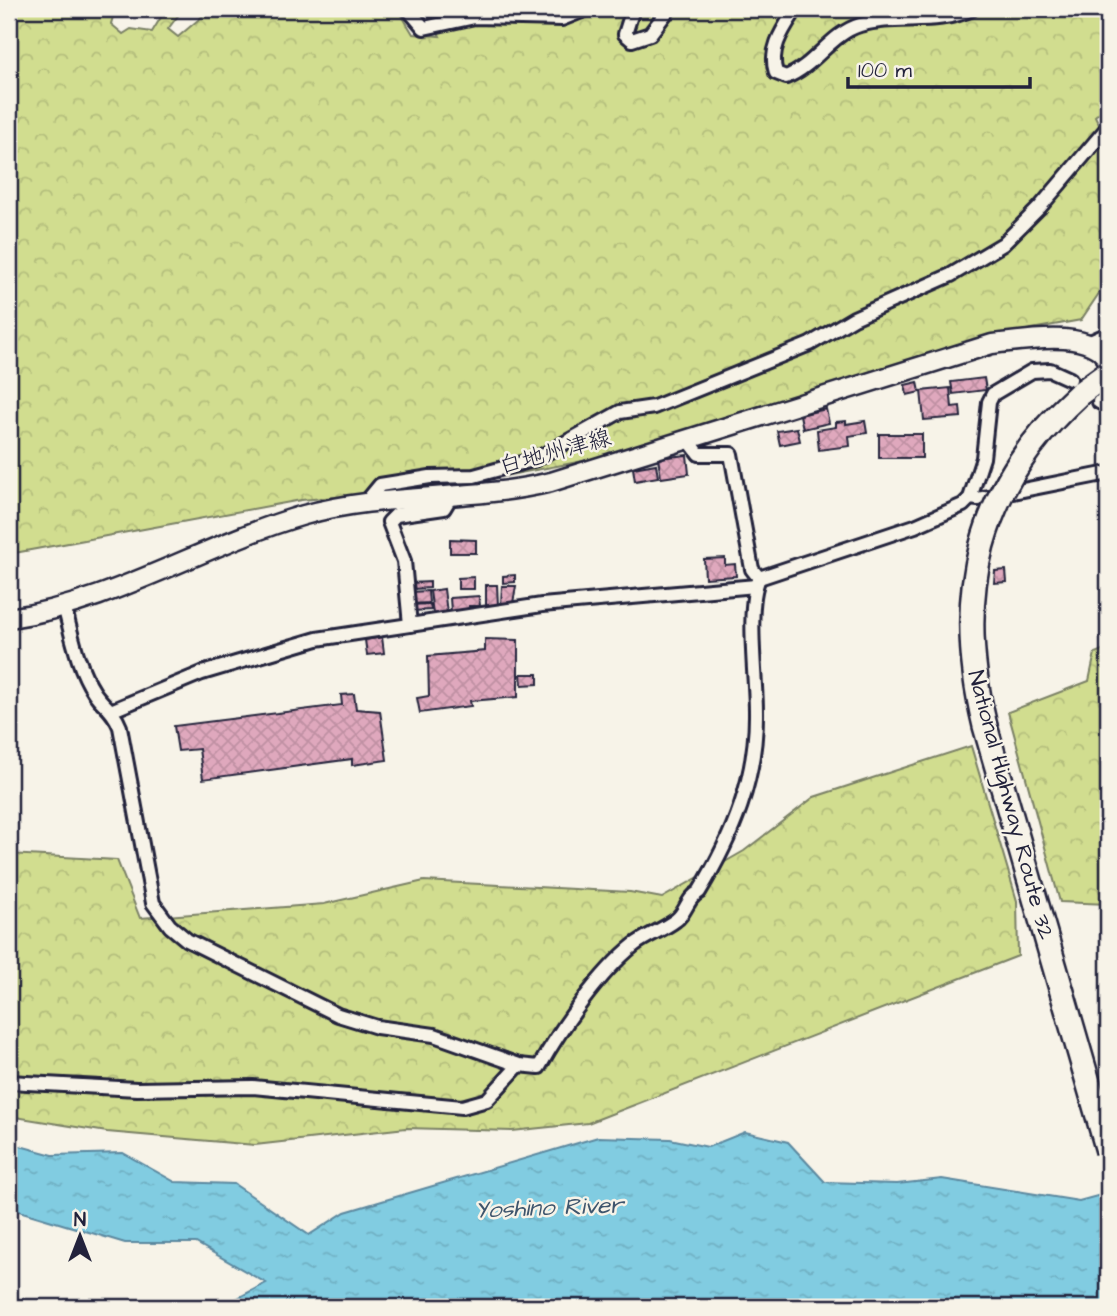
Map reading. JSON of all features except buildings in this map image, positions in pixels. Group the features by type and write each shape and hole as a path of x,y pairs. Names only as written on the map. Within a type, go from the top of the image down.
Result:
{"highway":[{"name":"National Highway Route 32","path":"1108,373 1089,396 1041,433 999,497 978,555 970,629 975,686 985,726 1108,1151"}],"main road":[{"name":"白地州津線","path":"9,618 64,606 263,528 306,515 366,502 488,495 551,482 992,344 1032,339 1088,343"},
{"path":"1088,343 1101,350 1108,361"}],"street":[{"path":"408,9 424,28 475,17 562,19 587,9"},
{"path":"633,9 625,34 632,40 650,34 669,9"},
{"path":"796,9 781,33 774,52 776,73 786,77 798,72 840,35 861,25 932,20 972,9"},
{"path":"366,502 380,485 430,477 474,476 536,459 620,412 654,407 810,344 854,318 951,275 1003,244 1040,207 1108,127"},
{"path":"1088,343 1108,334"},
{"path":"113,710 254,655 317,639 542,605 757,582 915,526 963,505 970,498 983,458 989,402 993,394 1032,371 1050,370 1089,396"},
{"path":"64,606 80,667 95,694 113,710 120,727 141,826 153,903 170,926 187,940 338,1015 377,1027 434,1035 519,1065 539,1067 560,1031 623,955 678,919 719,859 743,804 757,713 757,582 752,569 731,454 699,454 687,438"},
{"path":"970,498 978,499 1108,472"},
{"path":"410,625 404,561 388,522 396,515 444,508 450,498"},
{"path":"9,1082 137,1088 253,1087 462,1107 487,1100 519,1065"}],"green space":[{"path":"9,9 115,9 111,24 123,34 131,29 152,32 166,9 183,9 168,29 178,37 211,9 398,9 413,34 440,36 426,9 1108,9 1108,105 1095,116 1108,143 1108,280 1081,320 982,338 599,458 441,488 301,500 9,554"},
{"path":"1108,648 1108,904 1060,902 1008,712 1089,681 1095,653"},
{"path":"971,746 1017,901 1018,956 588,1123 512,1131 406,1128 255,1145 107,1132 9,1116 9,854 117,860 140,918 324,904 424,881 630,892 662,898 744,851 814,797"}],"water":[{"name":"Yoshino River","path":"745,1132 788,1142 825,1182 897,1184 942,1179 1079,1201 1108,1193 1108,1307 221,1307 266,1283 196,1243 125,1243 9,1208 9,1143 53,1155 123,1153 175,1182 234,1184 309,1235 345,1212 598,1137 670,1139 708,1147"}]}
